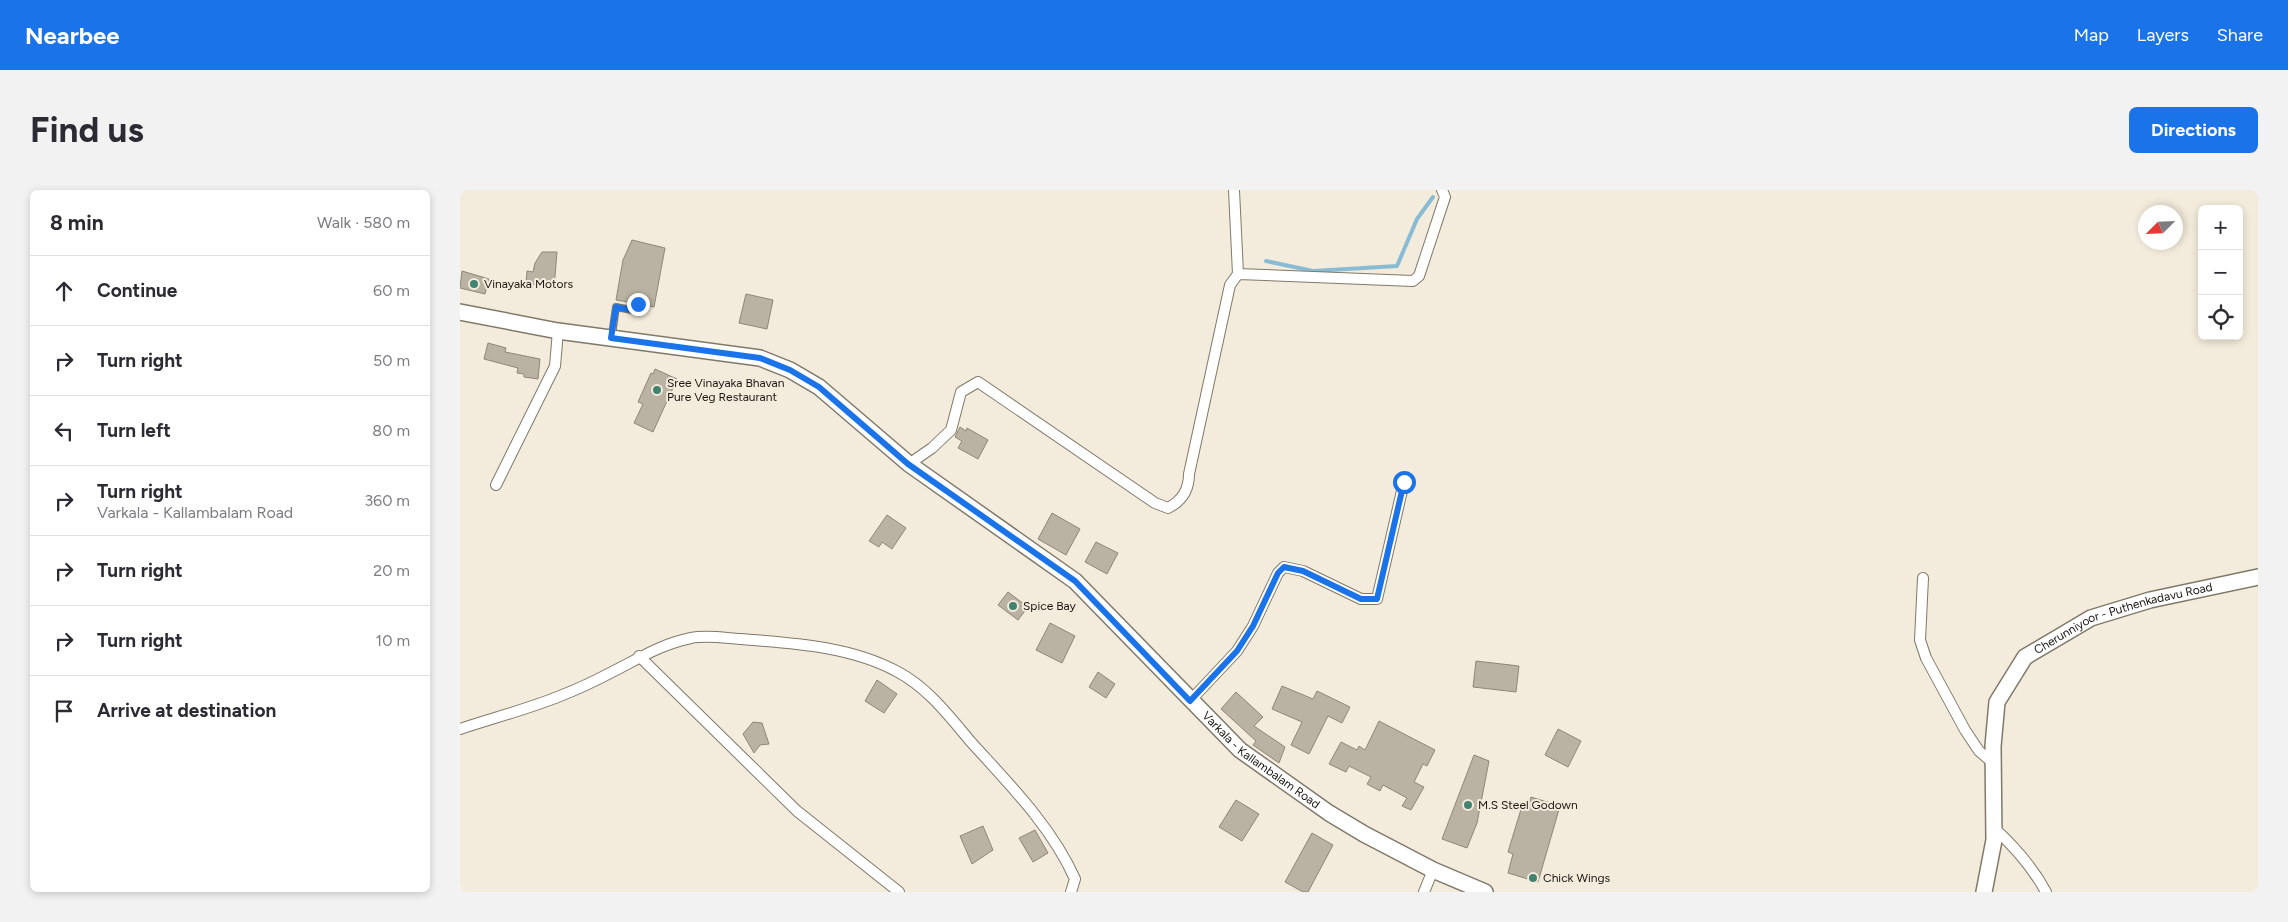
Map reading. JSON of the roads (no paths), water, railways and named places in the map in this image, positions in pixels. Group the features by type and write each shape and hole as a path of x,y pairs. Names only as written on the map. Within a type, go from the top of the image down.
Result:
{"main road":[{"name":"Varkala - Kallambalam Road","path":"460,312 558,331 760,358 790,370 819,387 908,464 1075,581 1190,701 1240,750 1320,807 1364,834 1433,870 1485,892"},
{"name":"Cherunniyoor - Puthenkadavu Road","path":"1984,892 1994,840 1993,763 1997,702 2024,657 2091,618 2150,600 2258,576"}],"street":[{"path":"908,464 932,448 951,430 961,392 978,382 1155,503 1168,508 1177,503 1189,486 1189,474 1230,285 1238,274 1234,190"},
{"path":"1238,274 1413,282 1418,276 1446,197 1442,190"},
{"path":"496,485 555,366 558,331"},
{"path":"1190,701 1237,651 1253,626 1278,573 1284,567 1303,571 1361,599 1377,599 1404,482"},
{"path":"1923,578 1920,640 1926,658 1965,730 1979,751 1993,763"},
{"path":"460,729 559,696 613,672 639,656 670,643 694,638 732,639 825,649 867,659 898,672 928,693 1047,830 1067,860 1075,879 1070,892"},
{"path":"639,656 797,811 899,892"},
{"path":"1994,827 2016,847 2046,892"},
{"path":"1424,892 1433,870"}],"lane":[{"path":"611,338 616,307 637,311 638,304"}],"waterway":[{"path":"1266,261 1313,271 1397,266 1417,219 1433,197"}],"place":[{"name":"Vinayaka Motors","path":"474,284"},
{"name":"Sree Vinayaka Bhavan Pure Veg Restaurant","path":"657,390"},
{"name":"Spice Bay","path":"1013,606"},
{"name":"M.S Steel Godown","path":"1468,805"},
{"name":"Chick Wings","path":"1533,878"}]}
